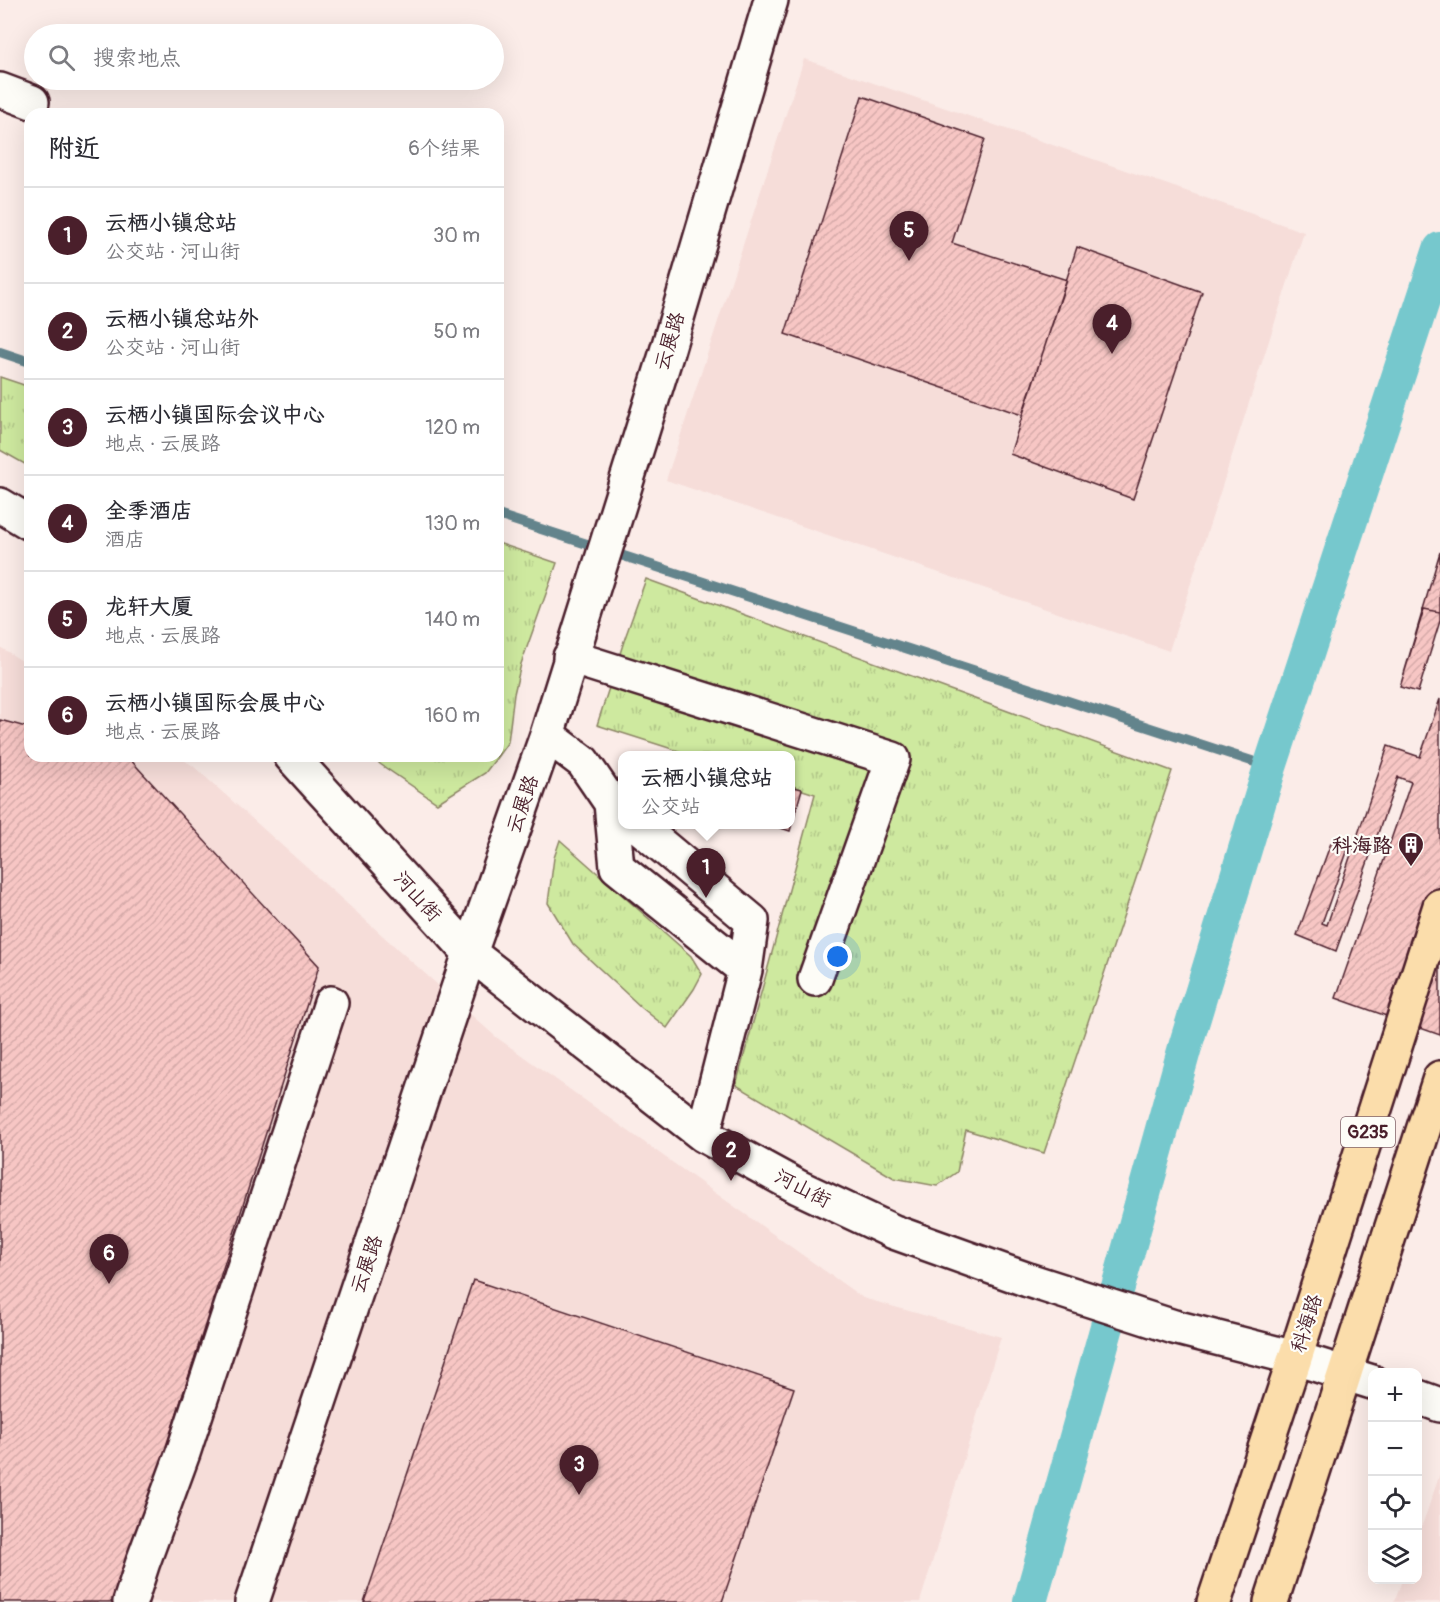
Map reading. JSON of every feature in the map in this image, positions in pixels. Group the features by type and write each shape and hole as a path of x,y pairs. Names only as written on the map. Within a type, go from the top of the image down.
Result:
{"highway":[{"name":"科海路","path":"1214,1602 1440,906"},
{"name":"G235","path":"1271,1602 1359,1377 1440,1078"}],"street":[{"name":"云展路","path":"252,1602 470,953 547,735 666,355 771,0"},
{"path":"0,90 32,102"},
{"path":"0,505 24,519"},
{"path":"570,657 893,759 815,979"},
{"path":"547,735 583,762 616,808 616,867 744,970"},
{"name":"河山街","path":"296,762 470,953 703,1135 798,1187 894,1232 1028,1280 1174,1327 1359,1377"},
{"path":"641,829 752,921 744,970 703,1135"},
{"path":"130,1602 187,1442 331,1003"},
{"path":"1422,1398 1440,1405"}],"shaded area":[{"path":"804,59 1304,232 1169,651 666,480"},
{"path":"0,647 24,662 24,762 187,762 496,1037 863,1298 1001,1337 920,1602 0,1602"},
{"path":"1440,1474 1440,1602 1394,1602 1401,1584 1422,1584 1422,1526"}],"green space":[{"path":"0,377 24,385 24,464 0,450"},
{"path":"504,545 557,563 521,664 514,694 508,742 504,748"},
{"path":"646,579 1172,771 1044,1153 966,1130 957,1172 937,1186 894,1178 736,1085 815,794 795,788 795,751 678,751 597,725"},
{"path":"378,762 493,762 485,773 437,803"},
{"path":"560,840 691,956 702,974 667,1028 573,944 548,903 554,858"}],"building":[{"path":"862,96 985,139 952,243 1067,280 1022,415 785,334"},
{"path":"1077,247 1202,292 1133,499 1010,454"},
{"path":"1440,552 1440,621 1418,692 1400,687"},
{"path":"1424,609 1440,612 1440,621 1418,692 1400,687"},
{"name":"科海路","path":"1440,699 1440,1035 1336,998 1411,782 1398,777 1336,951 1297,935 1331,843 1348,849 1322,923 1327,925 1388,746 1420,757"},
{"path":"0,720 24,726 24,762 132,762 319,966 117,1602 0,1602"},
{"path":"795,787 802,789 795,814"},
{"path":"473,1280 794,1388 722,1602 364,1602"}],"waterway":[{"path":"1030,1602 1185,1047 1270,767 1440,249"},
{"path":"0,352 24,360"},
{"path":"504,517 1270,767"}],"place":[{"name":"龙轩大厦","path":"909,261"},
{"name":"全季酒店","path":"1112,354"},
{"name":"科海路","path":"1411,868"},
{"name":"云栖小镇总站","path":"706,898"},
{"name":"云栖小镇总站外","path":"731,1181"},
{"name":"云栖小镇国际会展中心","path":"109,1284"},
{"name":"云栖小镇国际会议中心","path":"579,1495"}]}
